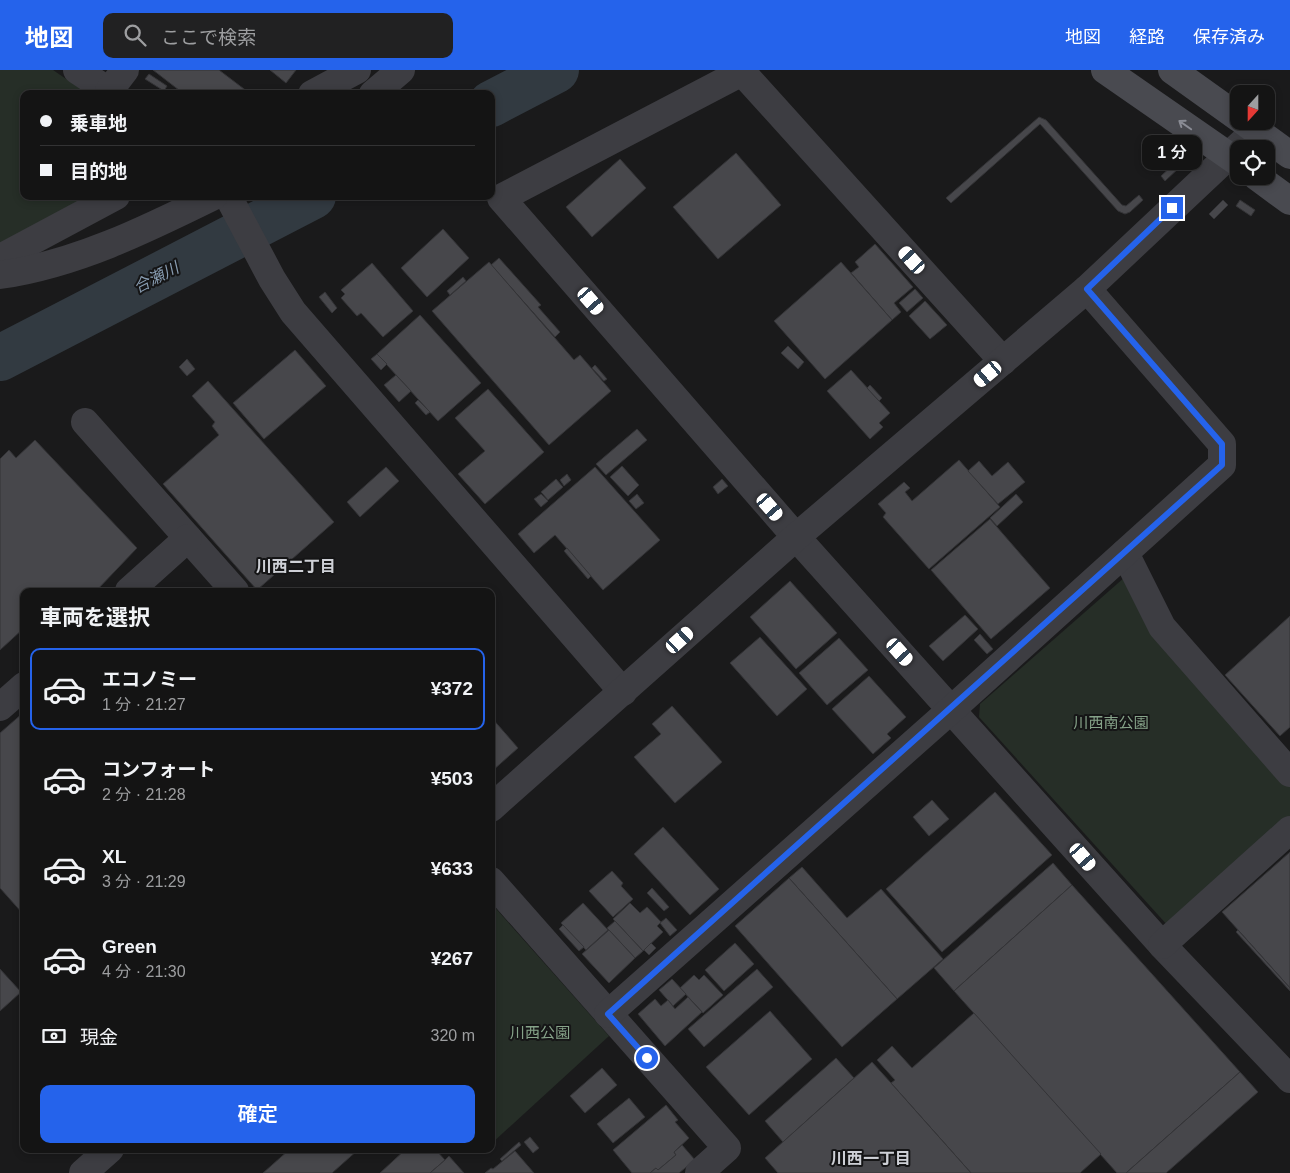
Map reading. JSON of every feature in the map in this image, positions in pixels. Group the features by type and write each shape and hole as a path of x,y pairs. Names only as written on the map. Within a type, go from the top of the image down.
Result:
{"main road":[{"path":"1105,70 1230,157"},
{"path":"1172,70 1230,112"},
{"path":"1256,130 1290,155"},
{"path":"1268,185 1290,201"}],"street":[{"path":"77,70 107,90"},
{"path":"113,90 125,70"},
{"path":"320,90 358,70"},
{"path":"378,90 401,70"},
{"path":"1003,362 742,72 501,198 796,537 1162,945 1290,1079"},
{"path":"495,804 796,537 1003,362 1230,162"},
{"path":"0,258 109,200"},
{"path":"0,275 36,270 130,237 206,200"},
{"path":"230,200 272,279 293,312 623,692"},
{"path":"608,1014 952,709 1222,465 1222,444 1087,289"},
{"path":"85,422 232,588"},
{"path":"132,588 188,538"},
{"path":"1125,552 1162,626 1290,773"},
{"path":"0,707 20,690"},
{"path":"1162,945 1290,830"},
{"path":"495,886 727,1148 699,1173"},
{"path":"84,1173 106,1153"}],"green space":[{"path":"0,70 53,70 82,90 20,90 20,200 81,200 0,243"},
{"name":"川西南公園","path":"1125,577 1290,783 1290,820 1169,927 979,717 980,704"},
{"name":"川西公園","path":"495,908 609,1036 495,1140"}],"building":[{"path":"153,70 219,70 245,90 179,90"},
{"path":"270,70 296,70 286,83"},
{"path":"149,74 167,86 162,90 145,79"},
{"path":"1039,117 1046,120 1122,205 1126,206 1139,195 1143,200 1130,212 1125,214 1118,211 1040,124 951,203 946,198"},
{"path":"736,153 781,205 718,259 673,207"},
{"path":"620,159 646,188 592,237 566,207"},
{"path":"1175,163 1180,167 1165,181 1161,176"},
{"path":"1223,200 1228,205 1214,219 1209,214"},
{"path":"1240,200 1255,210 1251,216 1236,206"},
{"path":"443,229 469,258 427,297 401,268"},
{"path":"875,244 913,287 894,303 901,312 892,320 851,273 859,267 855,262"},
{"path":"499,258 541,305 538,307 560,332 555,337 491,265"},
{"path":"489,262 574,360 580,355 611,391 549,445 432,311"},
{"path":"841,262 892,320 825,379 774,321"},
{"path":"372,263 413,311 383,337 361,313 357,316 341,298 345,294 341,290"},
{"path":"463,277 466,281 450,295 447,291"},
{"path":"915,289 923,298 907,312 899,303"},
{"path":"325,292 337,308 332,313 319,297"},
{"path":"925,301 947,325 930,339 909,316"},
{"path":"420,315 481,383 438,421 377,354"},
{"path":"788,346 804,362 798,369 781,353"},
{"path":"295,350 326,386 264,439 233,403"},
{"path":"377,354 387,364 381,370 371,359"},
{"path":"187,359 195,369 187,376 179,367"},
{"path":"595,365 607,379 604,381 592,368"},
{"path":"851,370 890,413 879,423 883,427 870,439 827,391"},
{"path":"396,375 411,391 399,402 384,385"},
{"path":"208,381 334,522 259,588 255,588 163,484 219,435 212,426 215,422 192,396"},
{"path":"870,385 882,398 879,401 867,388"},
{"path":"488,389 544,452 485,504 458,474 485,451 455,418"},
{"path":"418,400 430,412 426,415 415,403"},
{"path":"637,429 647,440 606,475 596,464"},
{"path":"35,440 137,548 99,588 20,588 20,632 0,650 0,459 9,450 16,458"},
{"path":"959,460 1000,507 929,569 883,517 886,513 878,504 904,482 910,488 905,492 912,501"},
{"path":"979,461 992,476 1008,462 1025,482 998,504 968,471"},
{"path":"622,466 639,485 628,496 610,477"},
{"path":"386,467 399,481 360,517 347,502"},
{"path":"595,467 660,540 603,590 555,535 534,553 518,534"},
{"path":"567,474 571,480 564,486 560,480"},
{"path":"556,479 563,487 548,500 541,492"},
{"path":"722,479 728,486 718,494 713,487"},
{"path":"541,494 548,501 541,507 534,499"},
{"path":"637,494 644,503 636,509 629,501"},
{"path":"1016,494 1023,502 997,526 990,518"},
{"path":"990,519 1050,588 991,639 931,570"},
{"path":"567,548 591,576 588,579 564,551"},
{"path":"790,581 837,633 796,669 750,617"},
{"path":"965,615 978,629 943,661 929,646"},
{"path":"1290,616 1290,727 1280,736 1225,675"},
{"path":"980,634 993,649 987,654 974,640"},
{"path":"760,637 807,689 777,716 730,663"},
{"path":"839,638 868,670 827,705 799,673"},
{"path":"869,676 906,717 887,734 891,738 873,754 832,709"},
{"path":"672,706 722,762 675,803 634,757 661,734 652,724"},
{"path":"20,716 20,910 0,888 0,733"},
{"path":"495,722 518,748 495,768"},
{"path":"995,792 1052,855 942,952 886,889"},
{"path":"932,800 949,819 929,836 913,817"},
{"path":"663,827 719,889 690,915 634,854"},
{"path":"1290,852 1290,988 1222,912"},
{"path":"1053,863 1072,885 954,991 934,968"},
{"path":"802,867 847,918 881,889 943,959 897,999 789,878"},
{"path":"612,871 623,883 621,886 633,899 613,917 589,891"},
{"path":"789,878 897,999 842,1047 735,926"},
{"path":"1072,885 1240,1072 1126,1173 1117,1173 954,991"},
{"path":"652,888 669,907 664,911 647,893"},
{"path":"583,903 608,930 586,950 561,923"},
{"path":"630,903 640,913 647,907 661,922 657,926 663,932 643,951 613,919"},
{"path":"666,918 677,930 670,936 660,923"},
{"path":"615,921 643,951 635,958 607,928"},
{"path":"563,925 584,947 579,951 559,929"},
{"path":"609,930 635,958 609,983 582,954"},
{"path":"1238,930 1290,988 1290,991 1236,932"},
{"path":"651,943 656,948 649,955 644,950"},
{"path":"735,943 754,964 724,991 705,970"},
{"path":"0,969 20,993 0,1011"},
{"path":"757,969 773,987 704,1047 688,1029"},
{"path":"694,975 699,980 704,975 723,995 703,1013 680,988"},
{"path":"672,979 686,994 673,1006 659,990"},
{"path":"688,997 702,1012 665,1046 638,1014 655,999 661,1006 668,1000 675,1009"},
{"path":"770,1011 812,1059 749,1115 706,1067"},
{"path":"974,1013 1101,1154 1080,1173 971,1173 891,1083 895,1080 877,1060 892,1046 912,1068"},
{"path":"836,1058 854,1078 783,1142 765,1121"},
{"path":"872,1062 971,1173 778,1173 765,1158"},
{"path":"602,1068 617,1085 585,1113 570,1096"},
{"path":"1240,1072 1258,1092 1166,1173 1126,1173"},
{"path":"629,1098 645,1117 613,1143 597,1124"},
{"path":"666,1105 678,1120 675,1122 689,1138 674,1152 676,1155 658,1170 656,1168 650,1173 632,1173 613,1150"},
{"path":"530,1137 539,1148 533,1153 524,1142"},
{"path":"519,1142 521,1145 502,1161 500,1159"},
{"path":"682,1145 695,1160 679,1173 650,1173 656,1168 658,1170 676,1155 674,1152"},
{"path":"515,1151 534,1173 485,1173 491,1168 493,1169"},
{"path":"286,1153 354,1153 332,1173 263,1173"},
{"path":"402,1153 439,1153 445,1160 430,1173 380,1173"},
{"path":"449,1156 464,1173 430,1173 445,1160"}],"waterway":[{"name":"合瀬川","path":"495,102 556,70"},
{"name":"合瀬川","path":"0,358 305,200"}],"district":[{"name":"川西二丁目","path":"296,566"},
{"name":"川西一丁目","path":"871,1158"}],"route":[{"path":"647,1058 608,1014 952,709 1222,465 1222,444 1087,289 1172,208"}]}
